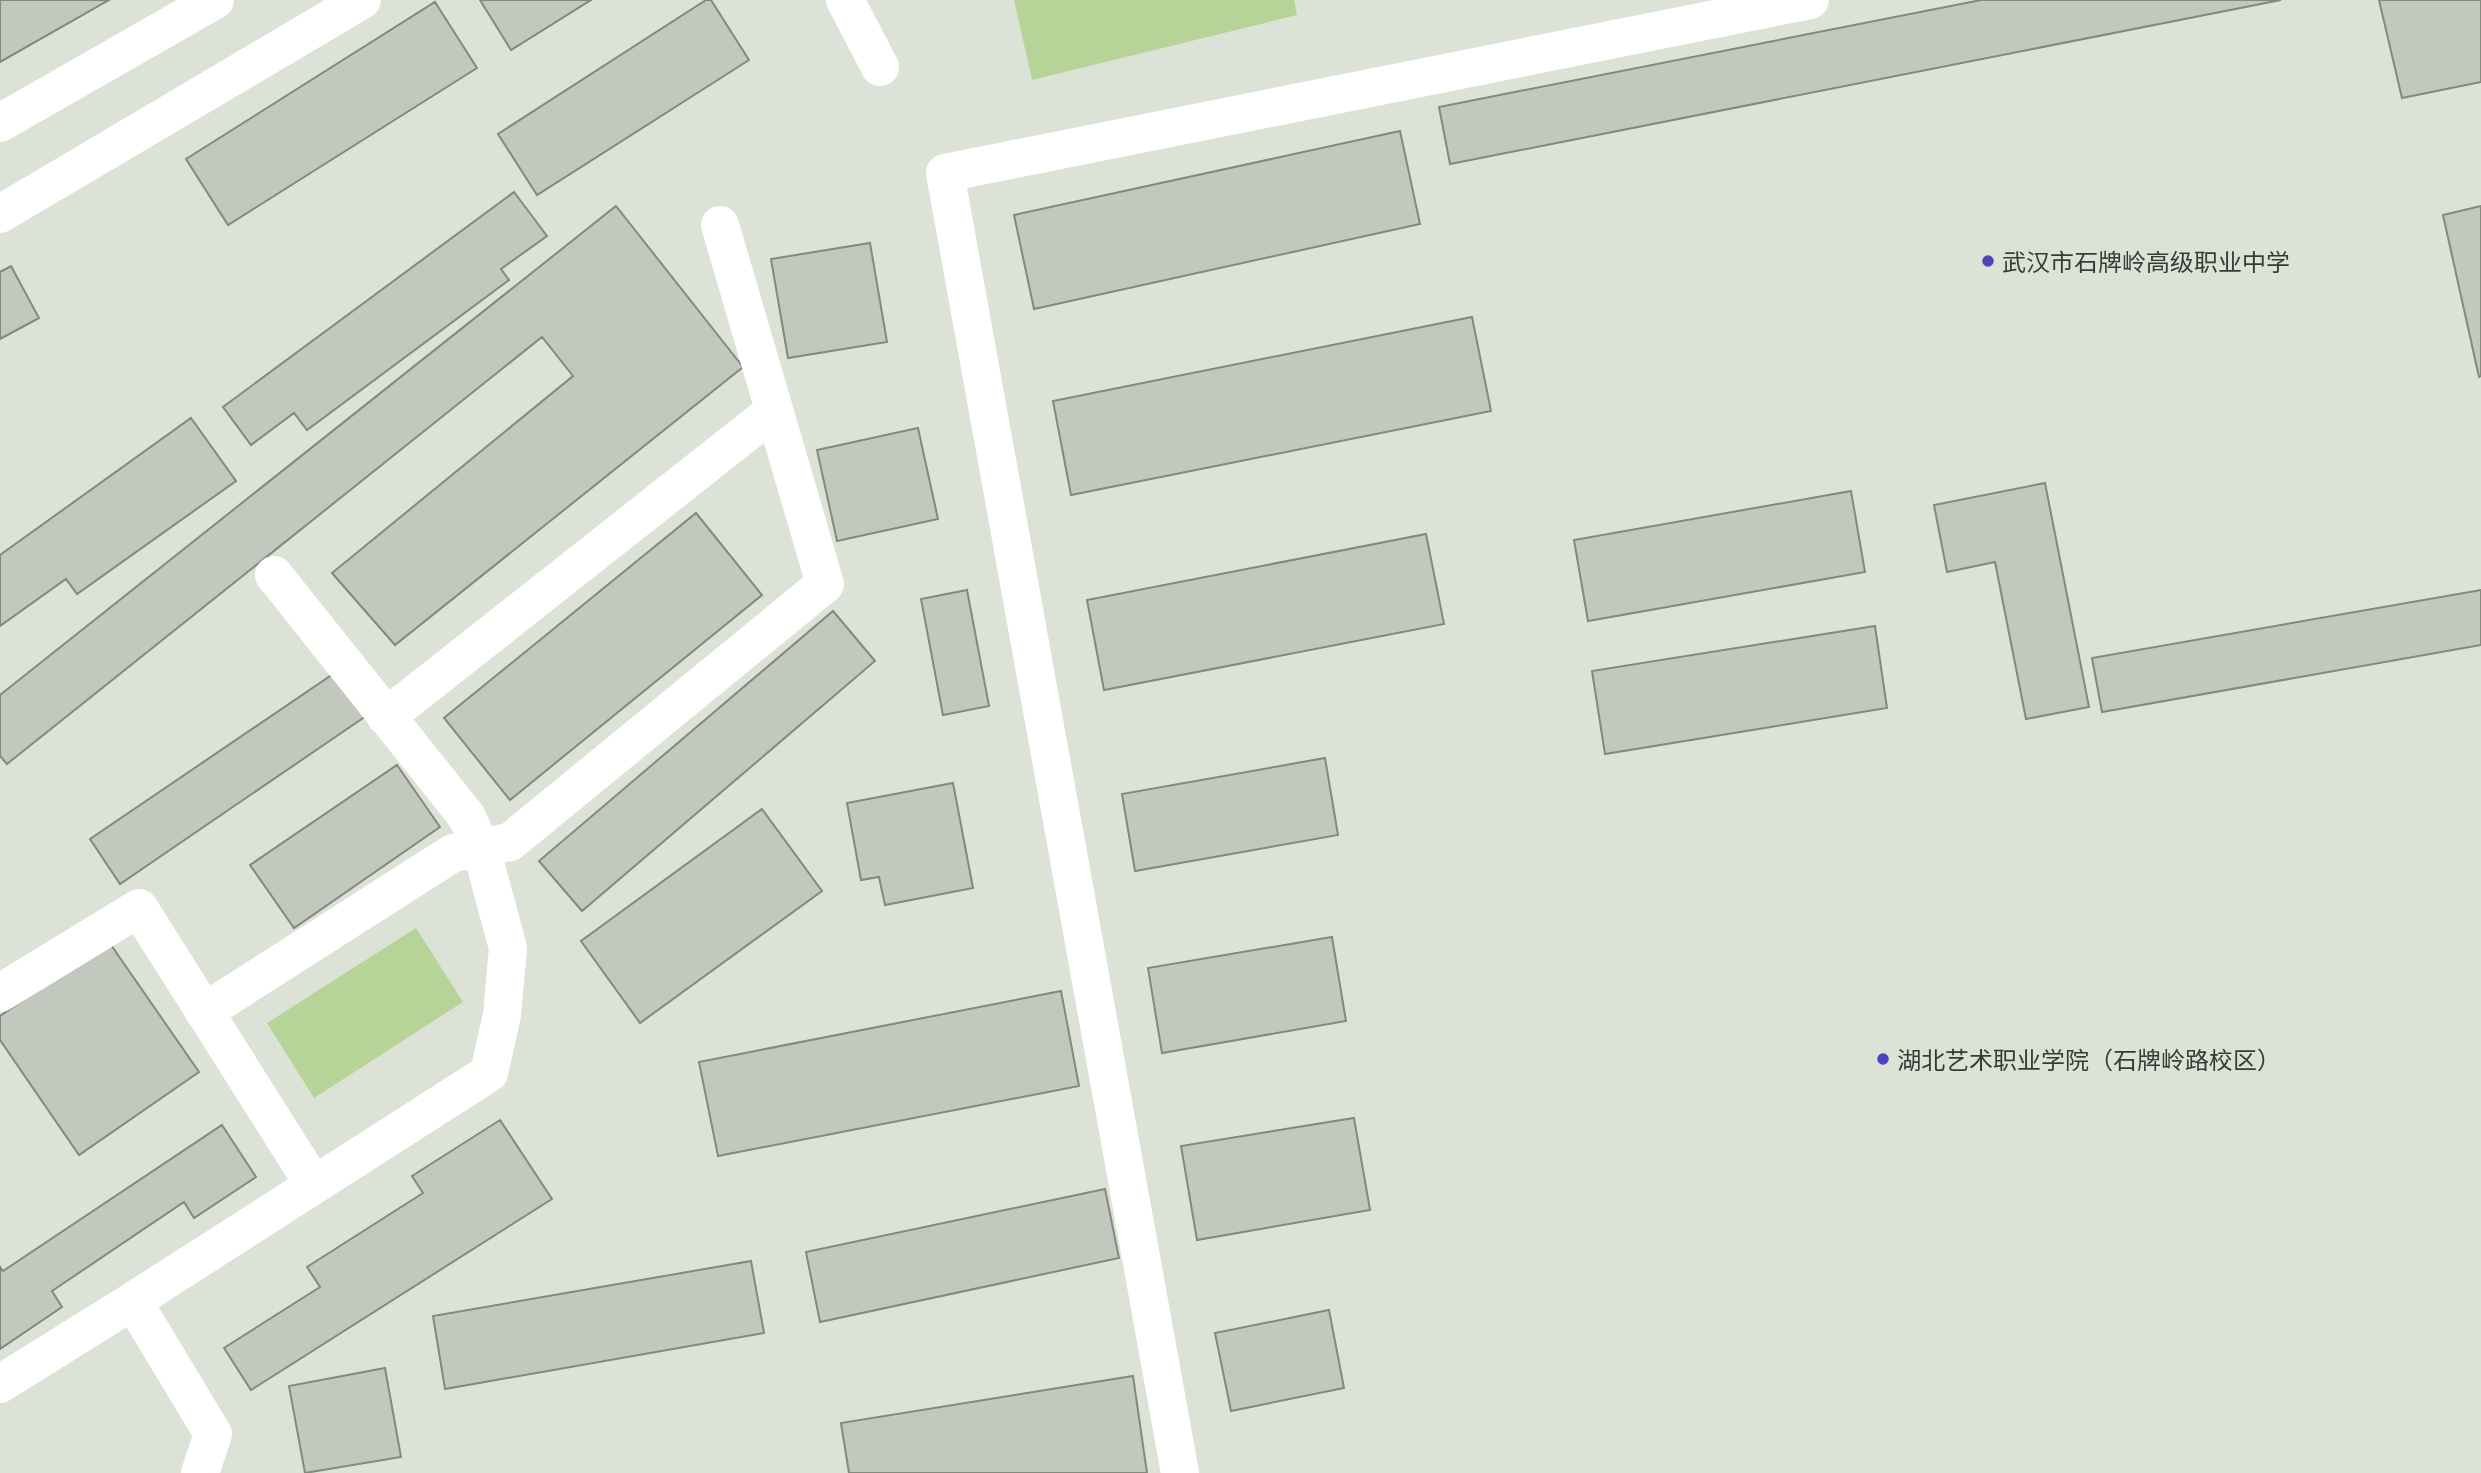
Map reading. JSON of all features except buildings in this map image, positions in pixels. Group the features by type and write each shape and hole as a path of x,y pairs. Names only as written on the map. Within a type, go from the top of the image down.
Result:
{"street":[{"path":"0,123 215,0"},
{"path":"4,201 362,0"},
{"path":"845,0 880,67"},
{"path":"1180,1473 945,173 1810,0"},
{"path":"204,1012 453,853 510,842 825,584 720,225"},
{"path":"386,717 774,411"},
{"path":"0,1384 489,1073 502,1015 508,948 481,848 467,817 274,575"},
{"path":"0,993 139,908 314,1185"},
{"path":"133,1301 213,1434 200,1473"}],"green space":[{"path":"1014,0 1294,0 1297,15 1032,80"},
{"path":"416,928 463,1002 314,1098 267,1023"}],"place":[{"name":"武汉市石牌岭高级职业中学","path":"1988,261"},
{"name":"湖北艺术职业学院（石牌岭路校区）","path":"1883,1059"}]}
